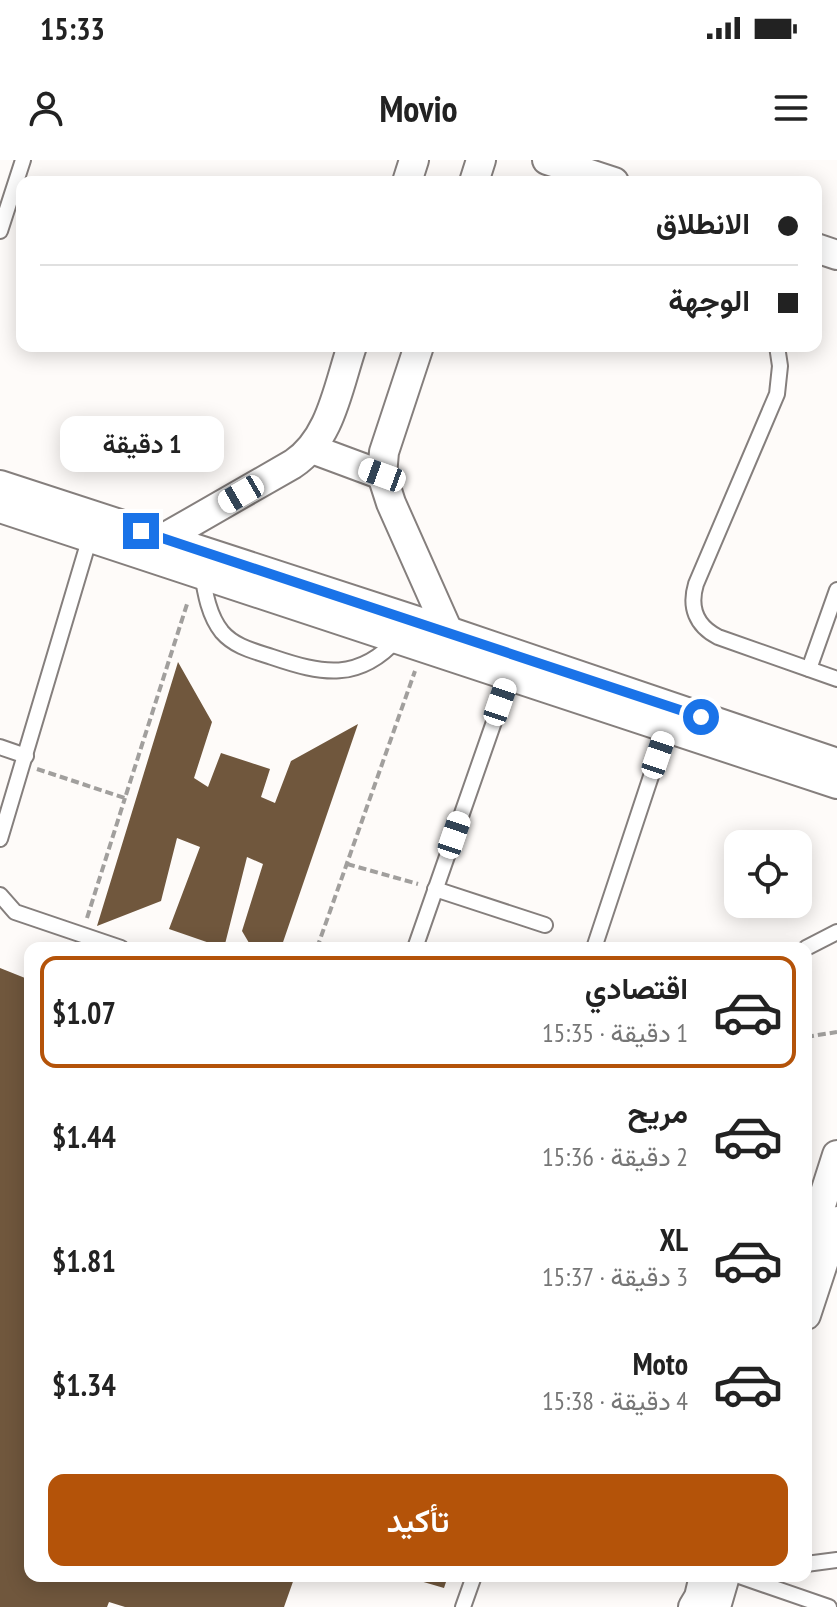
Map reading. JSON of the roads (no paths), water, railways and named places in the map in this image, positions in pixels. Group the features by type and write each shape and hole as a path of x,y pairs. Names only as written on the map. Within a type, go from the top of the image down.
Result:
{"street":[{"path":"547,160 596,176"},
{"path":"164,538 293,464 312,449 326,423 350,352"},
{"path":"417,352 384,452 382,475 391,503 448,631"},
{"path":"312,449 382,475"},
{"path":"0,485 93,527 203,570 513,665 670,718 837,784"},
{"path":"0,508 164,538 203,570"},
{"path":"406,633 448,631 513,665"},
{"path":"670,718 837,763"},
{"path":"812,1233 837,1155"},
{"path":"812,1297 837,1221"},
{"path":"693,1607 703,1582"},
{"path":"716,1607 723,1582"}],"lane":[{"path":"0,231 16,182"},
{"path":"778,352 777,394 696,584 693,602 697,619 709,632 837,679"},
{"path":"0,839 93,527"},
{"path":"203,570 214,619 233,641 313,670 338,671 363,665 406,633"},
{"path":"809,669 837,590"},
{"path":"417,942 513,665"},
{"path":"596,942 670,718"},
{"path":"0,747 25,760"},
{"path":"435,889 545,925"},
{"path":"0,895 15,912 103,942"},
{"path":"812,945 837,932"},
{"path":"812,1563 837,1560"},
{"path":"463,1607 472,1582"},
{"path":"756,1582 829,1607"}]}
